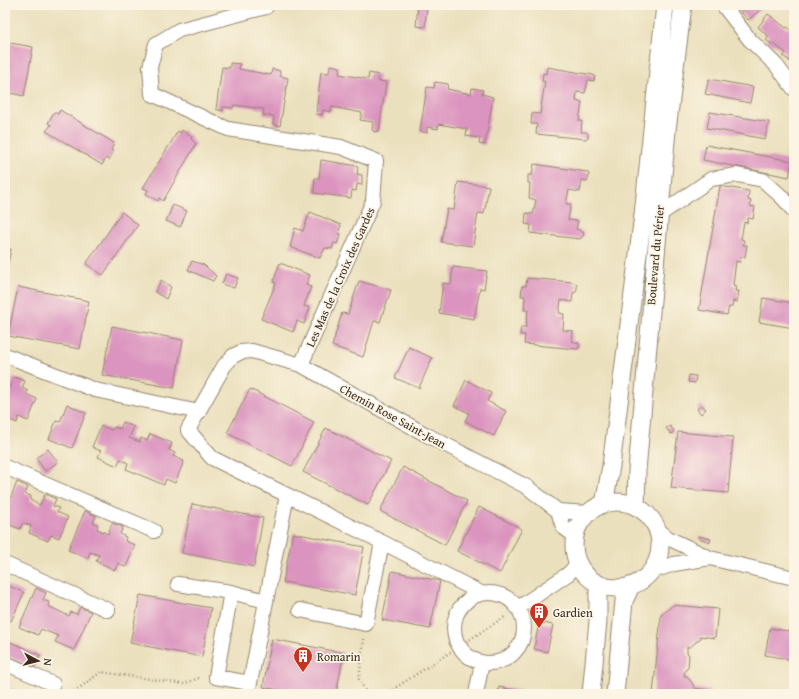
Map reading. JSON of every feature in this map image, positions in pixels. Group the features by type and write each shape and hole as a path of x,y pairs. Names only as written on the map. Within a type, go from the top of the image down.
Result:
{"street":[{"name":"Les Mas de la Croix des Gardes","path":"267,5 266,7 179,30 156,44 150,67 152,94 228,129 341,147 376,162 373,201 301,365"},
{"name":"Boulevard du Périer","path":"604,504 612,458 643,215 665,5"},
{"name":"Boulevard du Périer","path":"636,506 636,471 659,215 667,130 683,5"},
{"path":"723,5 750,40 776,65 794,89"},
{"path":"659,215 711,179 737,174 763,180 783,198 794,211"},
{"name":"Chemin Rose Saint-Jean","path":"287,495 212,458 188,430 224,366 233,356 241,352 252,351 301,365 425,434 527,487 558,510"},
{"path":"5,355 95,390 198,412"},
{"path":"5,467 154,530"},
{"path":"231,592 216,677 250,683 287,495 481,593"},
{"path":"615,502 636,506 645,512 657,529 660,540 656,563 642,580 631,586 609,588 598,584 587,576 578,564 574,551 575,536 580,523 588,513 596,507 604,504 615,502"},
{"path":"575,536 564,528 558,510 588,513"},
{"path":"657,529 668,538 710,558 794,578"},
{"path":"300,610 366,624 382,542"},
{"path":"650,572 674,564 710,558"},
{"path":"5,564 108,610"},
{"path":"518,608 568,574 578,564"},
{"path":"178,584 231,592 266,601"},
{"path":"591,694 598,621 598,584"},
{"path":"616,694 624,601 631,586"},
{"path":"491,592 502,595 511,600 518,608 523,619 524,631 522,642 515,653 505,660 494,664 482,663 470,659 461,651 455,640 453,628 455,616 461,606 470,598 481,593 491,592"},
{"path":"5,663 53,684"},
{"path":"476,694 482,663"}],"path":[{"path":"386,694 518,608"},
{"path":"366,624 359,678 367,694"},
{"path":"71,694 101,672 184,684 201,677 216,677"}],"building":[{"path":"418,5 427,5 425,27 416,26"},
{"path":"735,5 756,5 760,10 748,20"},
{"path":"768,14 786,28 787,27 794,32 794,64 783,56 786,53 766,40 769,37 758,27"},
{"path":"5,42 33,47 24,96 5,92"},
{"path":"230,63 240,64 239,69 271,75 272,69 280,71 280,76 288,78 280,126 273,124 274,116 263,115 264,109 234,105 233,108 223,107 223,111 216,109 222,67 230,68"},
{"path":"330,65 340,67 339,74 368,79 369,73 379,75 378,81 386,82 379,131 374,132 372,130 373,122 360,120 362,113 332,107 331,112 323,110 322,115 316,114 321,72 329,73"},
{"path":"547,67 595,76 594,81 588,80 585,93 577,92 576,101 582,102 579,121 582,121 581,132 586,132 588,134 588,138 536,134 537,124 531,124 532,113 540,114 545,82 542,81 543,73 546,74"},
{"path":"709,79 753,87 750,103 705,94"},
{"path":"435,82 448,84 447,89 471,94 472,88 483,90 482,94 493,97 485,145 479,144 480,138 466,136 467,129 438,124 438,129 427,127 427,133 420,131 427,87 434,88"},
{"path":"60,110 114,143 111,150 113,151 109,160 106,158 102,165 46,131 51,125 48,123 54,112 58,114"},
{"path":"710,112 769,122 765,139 707,128"},
{"path":"182,130 192,137 191,139 196,144 163,201 159,198 158,201 146,194 148,190 143,188 178,131 181,133"},
{"path":"706,145 792,161 789,177 703,160"},
{"path":"321,160 358,166 357,174 362,175 362,185 357,184 356,191 352,190 351,198 314,193 315,178 319,178"},
{"path":"534,164 587,172 589,174 588,180 582,180 580,192 569,190 566,204 571,204 568,220 578,221 576,229 583,232 584,235 580,239 530,233 531,225 525,224 526,213 533,214 536,200 529,198 530,183 528,183 528,175 532,175"},
{"path":"458,182 489,186 484,214 478,213 473,246 441,242 447,209 454,210"},
{"path":"720,186 749,191 748,200 751,201 750,206 755,207 753,219 748,218 747,223 744,222 741,239 744,240 743,245 747,245 745,257 741,257 740,262 736,261 733,285 736,286 735,291 739,291 737,302 733,301 732,307 729,307 727,315 699,310"},
{"path":"173,205 187,211 180,227 166,221"},
{"path":"122,212 138,225 103,275 86,264"},
{"path":"310,212 341,225 338,233 341,234 337,244 334,243 332,249 325,248 320,258 290,247 295,228 303,231"},
{"path":"5,248 11,249 6,274 5,274"},
{"path":"192,261 204,265 216,276 213,281 188,270"},
{"path":"280,263 310,275 306,285 311,287 304,306 310,308 304,324 297,321 293,332 261,319 276,283 273,282"},
{"path":"453,267 487,271 484,289 480,288 474,319 439,313 443,283 451,284"},
{"path":"226,274 238,278 234,288 222,284"},
{"path":"527,278 573,282 577,285 576,292 573,293 572,302 561,300 559,313 564,314 563,330 573,331 572,341 579,343 579,348 576,349 524,344 525,335 520,335 521,327 526,327 528,310 524,310 525,296 521,296 522,286 526,286"},
{"path":"161,280 171,287 166,299 155,292"},
{"path":"359,281 391,290 380,322 374,321 363,357 332,346 342,313 348,314"},
{"path":"18,287 89,301 80,349 8,336"},
{"path":"763,298 794,303 794,328 759,322"},
{"path":"112,326 183,340 174,388 102,375"},
{"path":"409,347 432,358 419,388 395,378"},
{"path":"689,375 696,376 695,383 688,382"},
{"path":"14,377 25,381 22,388 28,391 26,394 37,399 28,421 19,417 17,423 5,418 5,386 10,387"},
{"path":"466,380 491,393 487,401 506,411 494,436 465,421 469,413 454,406"},
{"path":"250,389 314,422 292,466 227,433"},
{"path":"67,404 86,413 72,448 49,439 56,421 60,422"},
{"path":"701,405 706,409 701,414 697,409"},
{"path":"123,422 134,427 129,438 140,442 141,438 147,441 150,434 172,443 169,450 175,453 173,456 184,461 175,483 166,479 164,485 126,469 128,463 120,459 117,466 98,457 101,451 92,447 101,426 112,430 114,427 120,429"},
{"path":"670,426 674,431 671,434 666,428"},
{"path":"326,428 391,461 368,505 303,472"},
{"path":"678,432 733,437 728,493 671,488"},
{"path":"48,449 58,462 45,471 36,458"},
{"path":"403,467 467,501 445,545 380,511"},
{"path":"17,482 28,487 25,494 31,496 30,500 40,505 45,494 56,499 53,506 59,508 57,512 68,517 59,538 51,535 48,541 29,533 31,526 23,523 20,529 5,523 5,512"},
{"path":"192,504 263,518 254,567 182,553"},
{"path":"479,507 522,529 500,573 457,551"},
{"path":"85,511 96,516 93,522 98,525 97,529 108,534 112,523 123,527 120,534 126,537 125,541 135,545 126,567 118,563 115,570 96,561 99,555 90,552 88,558 68,550"},
{"path":"293,533 364,547 355,595 283,582"},
{"path":"699,536 711,539 710,542 698,538"},
{"path":"392,571 440,581 430,629 382,620"},
{"path":"5,584 24,593 11,621 5,618"},
{"path":"36,588 46,593 43,600 49,602 48,606 69,616 71,612 77,614 80,607 91,612 74,650 55,642 58,636 41,629 38,635 19,627"},
{"path":"140,595 211,608 202,657 130,643"},
{"path":"673,605 718,609 715,638 700,636 701,638 690,647 687,647 687,653 689,655 688,668 685,670 684,676 687,676 694,688 710,690 710,694 653,694 661,615"},
{"path":"539,622 553,625 547,652 534,649"},
{"path":"770,628 794,632 794,660 765,655"},
{"name":"Romarin","path":"272,639 344,653 336,694 297,694 263,687"},
{"path":"6,640 40,655 35,667 5,655"},
{"path":"7,687 23,694 5,694"},
{"path":"499,687 529,693 529,694 498,694"}],"place":[{"name":"Gardien","path":"539,629"},
{"name":"Romarin","path":"303,673"}]}
